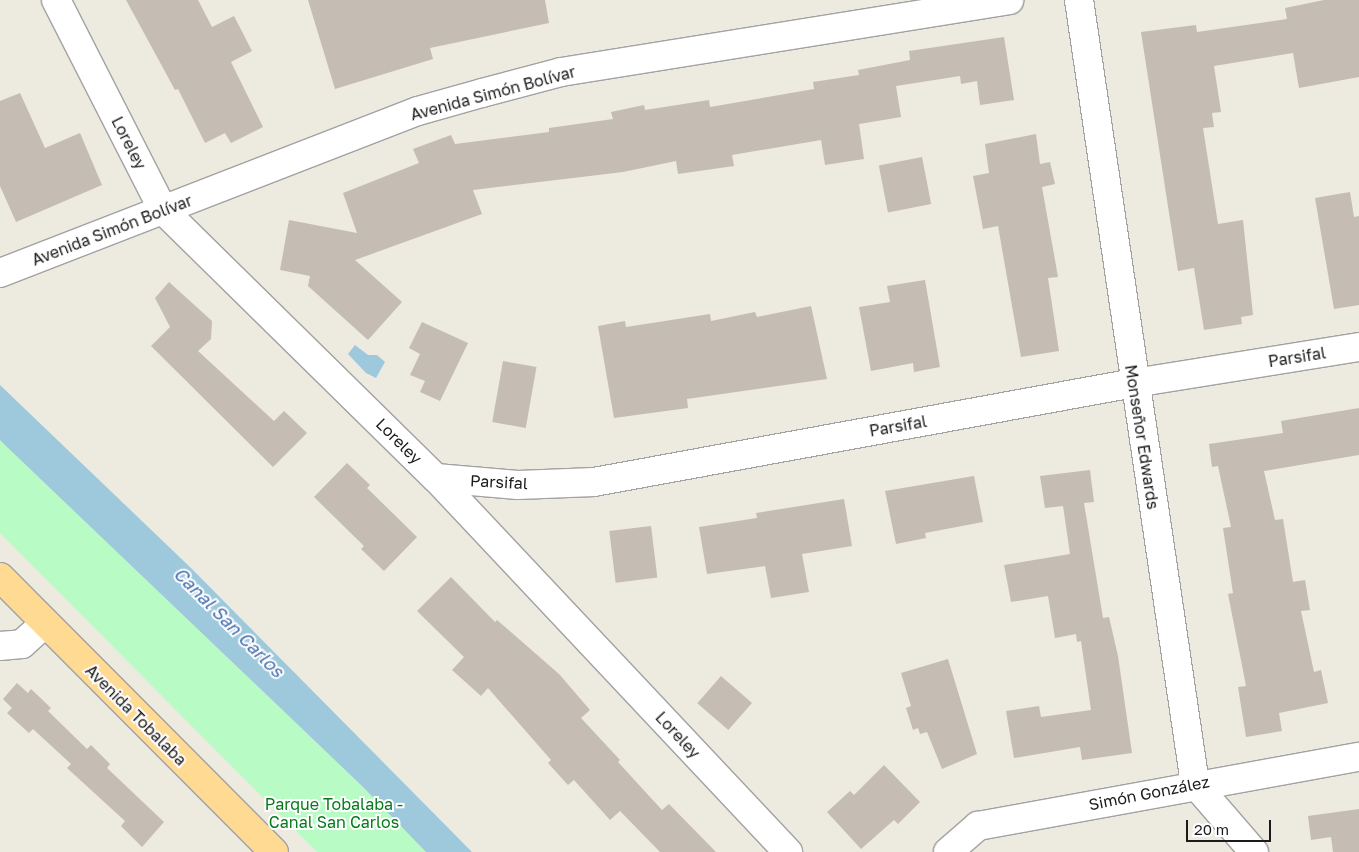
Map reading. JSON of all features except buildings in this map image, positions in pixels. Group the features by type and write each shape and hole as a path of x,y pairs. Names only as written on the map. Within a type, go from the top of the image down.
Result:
{"main road":[{"name":"Avenida Tobalaba","path":"0,578 274,852"}],"street":[{"name":"Loreley","path":"56,0 163,210 436,478 788,852"},
{"name":"Avenida Simón Bolívar","path":"0,273 418,111 562,72 1009,0"},
{"name":"Monseñor Edwards","path":"1079,0 1134,383 1195,784"},
{"name":"Parsifal","path":"436,478 518,485 594,482 1134,383 1359,347"},
{"path":"0,646 22,644 44,624"},
{"name":"Simón González","path":"948,852 978,826 1195,784 1359,756"},
{"path":"1195,784 1254,852"}],"green space":[{"name":"Parque Tobalaba - Canal San Carlos","path":"0,440 362,786 426,852 317,852 0,533"}],"water":[{"path":"355,345 368,355 377,355 385,362 376,378 366,373 348,354"},
{"name":"Canal San Carlos","path":"0,385 192,569 472,852 426,852 362,786 7,447 0,440"}]}
